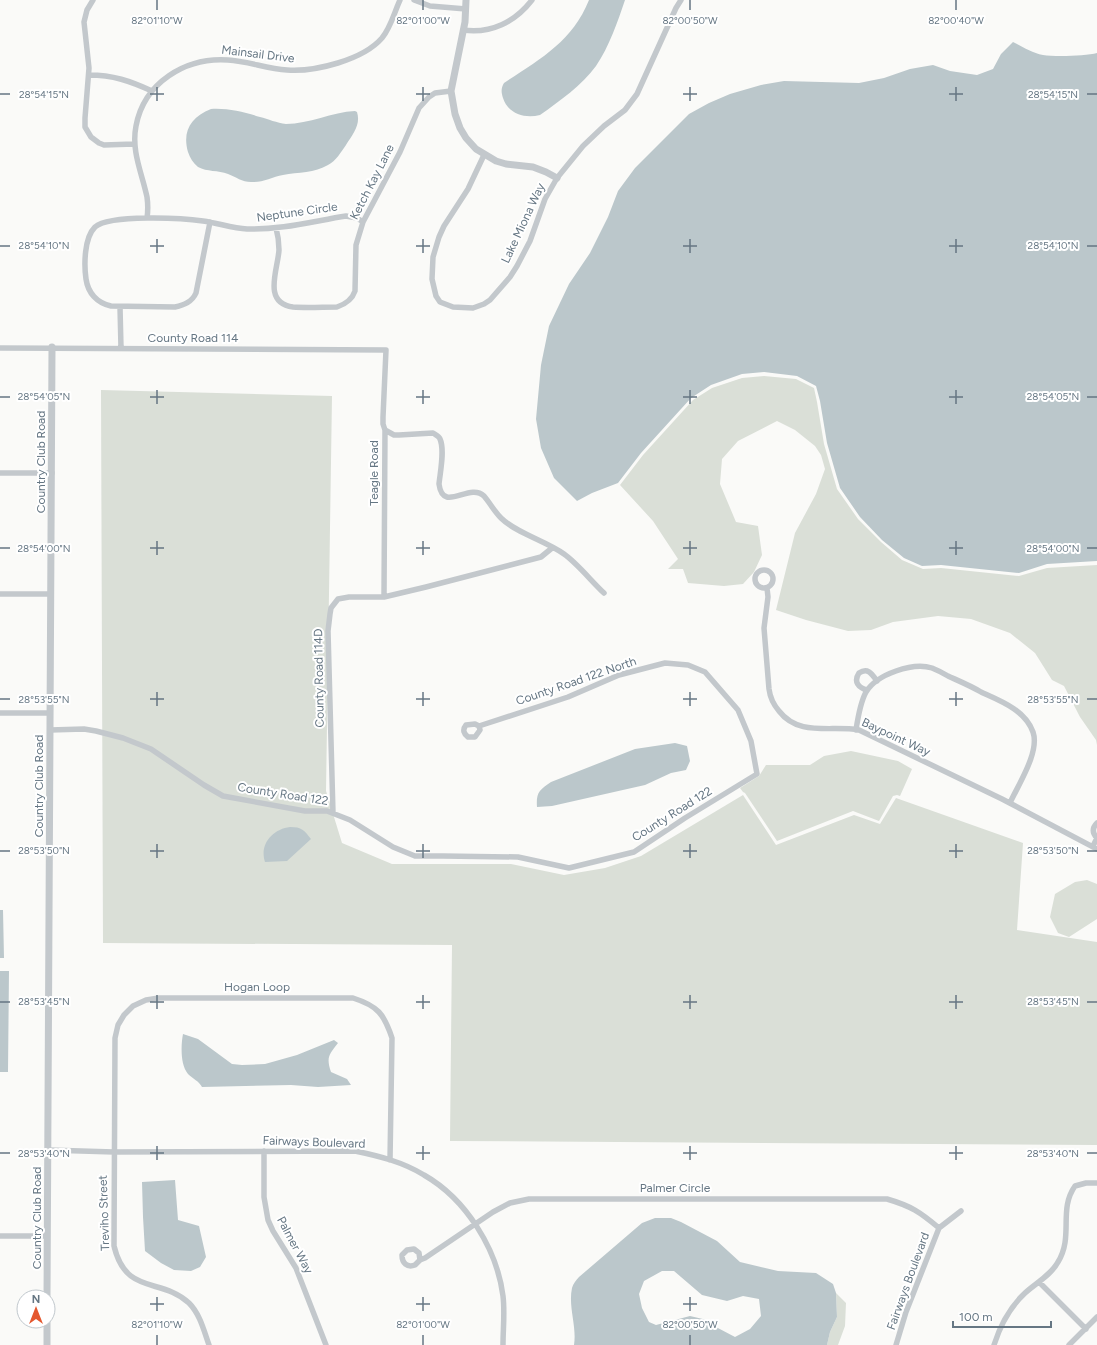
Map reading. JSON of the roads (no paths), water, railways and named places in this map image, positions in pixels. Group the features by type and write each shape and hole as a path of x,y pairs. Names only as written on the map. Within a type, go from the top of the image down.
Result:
{"street":[{"path":"93,0 87,10 84,22 89,75 85,126 87,132 94,140 104,144 134,144"},
{"name":"Mainsail Drive","path":"147,218 147,198 134,144 136,126 141,109 152,91 169,74 203,61 227,60 295,71 320,68 351,58 367,50 382,39 390,25 400,0"},
{"path":"414,0 430,6 466,8"},
{"path":"466,0 464,30 451,92 455,114 460,128 466,138 484,155 506,164 533,167 557,178"},
{"path":"464,30 475,32 493,28 512,18 532,0"},
{"name":"Lake Miona Way","path":"484,155 468,189 444,226 436,246 432,268 433,288 440,302 447,306 478,307 490,300 500,289 517,266 524,253 530,241 545,199 557,178 583,146 604,126 625,110 637,94 681,0"},
{"path":"89,75 108,76 127,80 152,91"},
{"name":"Ketch Kay Lane","path":"276,228 279,247 273,284 276,296 281,302 287,306 294,307 337,307 348,302 356,291 356,245 363,222 400,152 420,108 426,99 435,93 451,92"},
{"name":"Neptune Circle","path":"210,222 197,287 194,297 189,302 175,307 120,307 105,304 97,300 89,290 85,276 87,243 94,228 100,224 124,219 147,218 202,220 245,229 276,228 346,216 357,218 363,222"},
{"path":"120,307 121,348"},
{"name":"County Road 114","path":"0,348 386,350"},
{"name":"Country Club Road","path":"47,1289 52,348"},
{"name":"Teagle Road","path":"384,597 385,430 383,416 386,350"},
{"path":"385,430 394,435 433,433 439,437 442,444 439,484 440,491 443,495 451,497 468,492 477,492 483,495 505,522 566,555 604,593"},
{"path":"0,473 52,473"},
{"name":"County Road 114D","path":"333,813 328,632 333,604 342,598 384,597 490,571 541,557 552,548"},
{"name":"Baypoint Way","path":"767,588 768,597 764,628 770,696 783,717 795,724 808,728 847,728 856,730 1010,803 1095,847 1097,838 1094,834 1093,828 1097,823"},
{"path":"0,594 51,594"},
{"name":"County Road 122 North","path":"479,726 568,697 619,676 665,663 688,665 705,672 738,710 751,741 757,774"},
{"path":"856,730 862,702 867,690 877,681 891,673 910,667 931,668 1014,708 1023,715 1033,733 1034,744 1031,758 1010,803"},
{"path":"867,690 862,689 857,684 856,679 859,673 862,671 870,671 877,681"},
{"path":"0,713 50,713"},
{"name":"County Road 122","path":"50,730 96,731 123,738 151,749 223,796 305,810 327,811 350,820 393,847 415,856 518,857 569,868 634,852 685,818 757,774"},
{"name":"Hogan Loop","path":"114,1152 115,1038 118,1025 124,1015 133,1006 146,1000 159,998 353,998 368,1003 378,1011 387,1023 392,1038 390,1160"},
{"name":"Fairways Boulevard","path":"48,1150 114,1152 355,1152 404,1164 425,1175 452,1195 476,1224 487,1243 494,1260 503,1297 503,1345"},
{"name":"Palmer Way","path":"264,1151 264,1197 268,1220 273,1231 296,1268 326,1345"},
{"name":"Treviho Street","path":"114,1152 114,1246 120,1264 133,1278 181,1297 189,1304 200,1320 209,1345"},
{"path":"994,1345 1003,1321 1024,1294 1049,1273 1058,1262 1063,1252 1066,1241 1066,1204 1070,1193 1075,1186 1086,1183 1097,1183"},
{"name":"Palmer Circle","path":"420,1260 510,1203 529,1199 886,1200 904,1204 921,1213 939,1228"},
{"name":"Fairways Boulevard","path":"896,1345 906,1312 939,1228 960,1211"},
{"path":"0,1236 47,1236"},
{"path":"1039,1282 1086,1328"},
{"path":"1070,1345 1097,1318"},
{"path":"47,1329 47,1345"}]}
